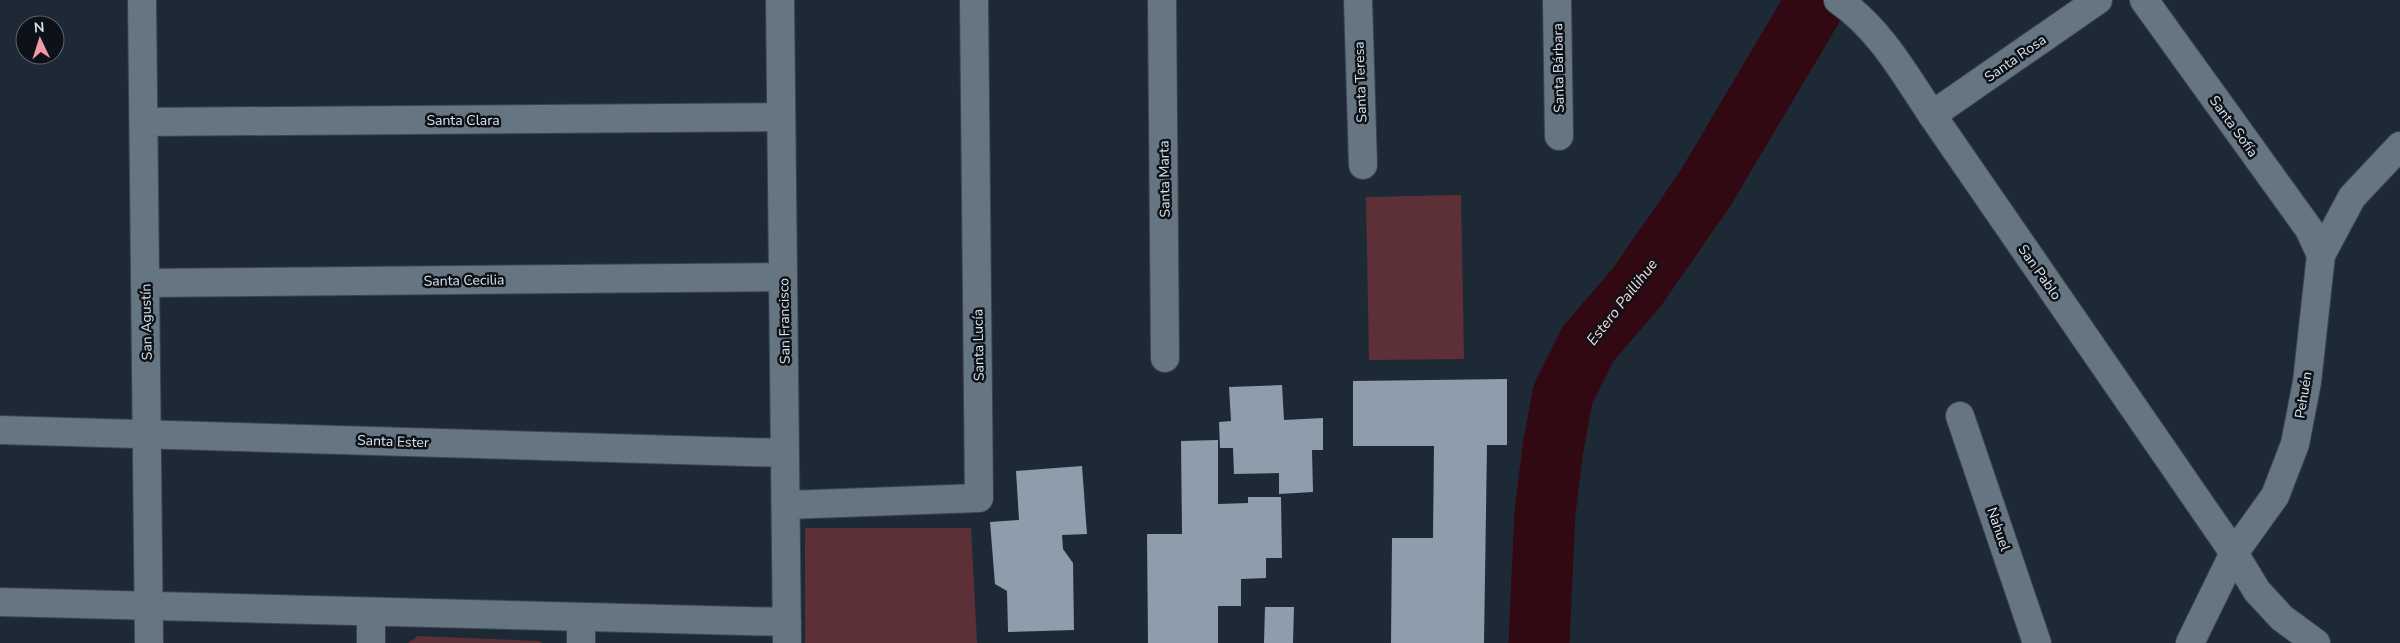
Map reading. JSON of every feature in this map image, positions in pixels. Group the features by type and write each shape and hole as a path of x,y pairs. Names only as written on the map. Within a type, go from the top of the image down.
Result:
{"street":[{"name":"San Agustín","path":"142,0 149,643"},
{"name":"San Francisco","path":"780,0 787,633"},
{"name":"Santa Lucía","path":"786,506 979,498 974,0"},
{"name":"Santa Marta","path":"1162,0 1166,358"},
{"name":"Santa Teresa","path":"1358,0 1363,164"},
{"name":"Santa Bárbara","path":"1557,0 1559,136"},
{"name":"Santa Rosa","path":"1932,115 2098,0"},
{"name":"Santa Sofía","path":"2144,0 2309,229 2321,255"},
{"name":"San Pablo","path":"1844,5 1874,32 1892,54 2234,553 2257,591 2282,618 2316,643"},
{"name":"Santa Clara","path":"144,122 781,117"},
{"name":"Pehuén","path":"2190,643 2234,553 2275,496 2295,444 2307,382 2313,313 2321,255 2352,197 2400,146"},
{"name":"Santa Cecilia","path":"145,283 783,277"},
{"name":"Nahuel","path":"1960,416 2037,643"},
{"name":"Santa Ester","path":"0,430 786,452"},
{"path":"0,602 371,612 581,630 787,633"},
{"path":"371,612 371,643"}],"shaded area":[{"path":"1461,195 1464,359 1369,360 1366,197"},
{"path":"805,528 971,528 977,643 805,643"},
{"path":"418,636 540,641 542,643 408,643"}],"building":[{"path":"1507,379 1507,445 1487,445 1484,643 1391,643 1392,538 1433,538 1434,446 1353,446 1353,381"},
{"path":"1282,385 1284,420 1323,418 1323,450 1312,450 1313,492 1279,494 1279,473 1234,474 1233,448 1220,448 1219,422 1231,421 1229,387"},
{"path":"1218,440 1218,504 1248,503 1248,497 1281,497 1282,558 1266,558 1266,578 1241,579 1241,606 1218,606 1218,643 1148,643 1147,534 1182,534 1181,441"},
{"path":"1082,466 1087,534 1062,535 1063,549 1073,563 1074,630 1008,632 1007,591 995,584 990,522 1019,520 1016,471"},
{"path":"1265,607 1294,607 1293,643 1264,643"}],"waterway":[{"name":"Estero Paillihue","path":"1539,643 1545,512 1553,448 1563,394 1588,344 1637,287 1705,189 1817,0"}]}
